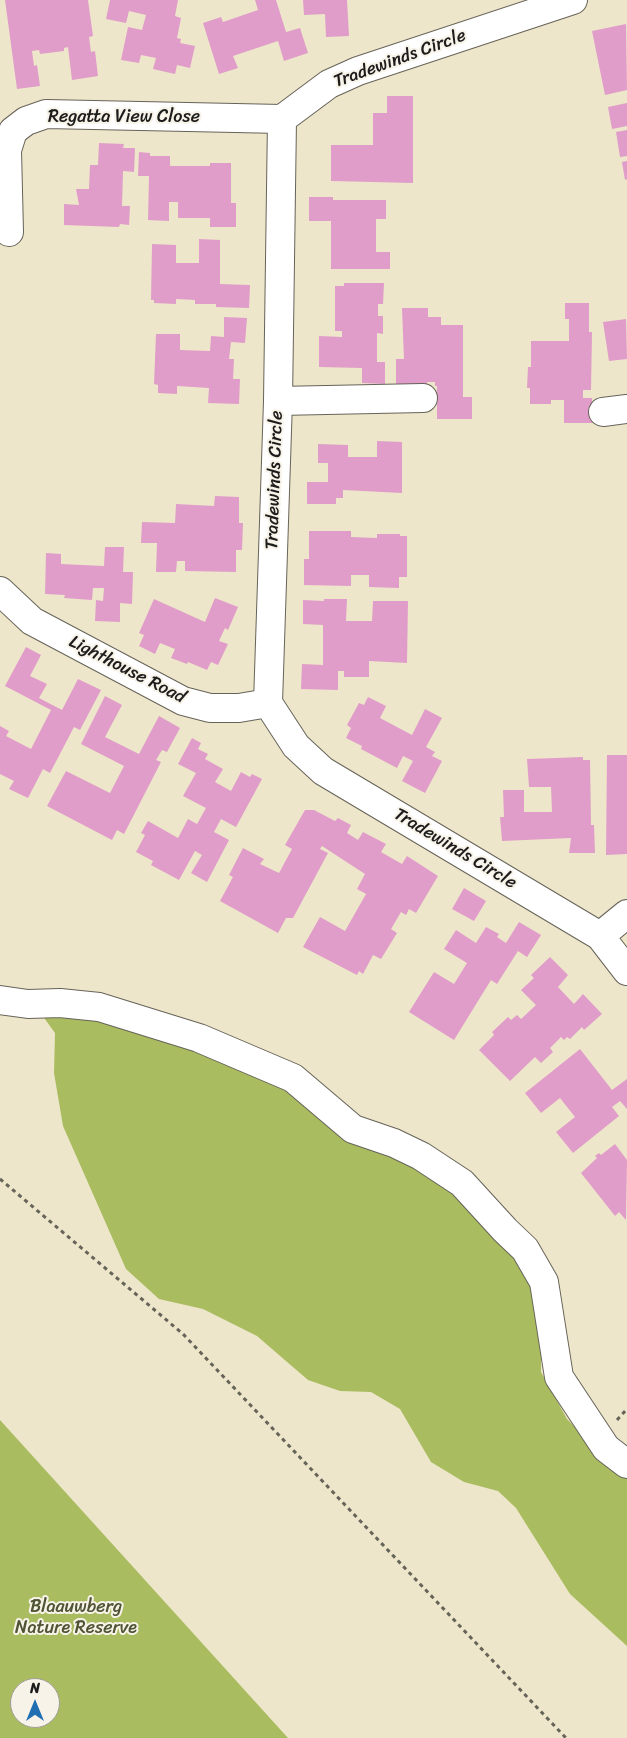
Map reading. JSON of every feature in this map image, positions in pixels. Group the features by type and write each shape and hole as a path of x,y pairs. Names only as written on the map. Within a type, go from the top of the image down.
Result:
{"street":[{"name":"Tradewinds Circle","path":"573,0 358,71 329,84 282,119 278,401 268,702 296,746 323,771 600,936 627,971"},
{"name":"Regatta View Close","path":"9,232 7,150 12,131 26,121 46,114 282,119"},
{"path":"278,401 423,398"},
{"name":"Lighthouse Road","path":"0,591 2,596 32,620 183,701 210,708 239,708 268,702"},
{"path":"600,936 627,914"},
{"path":"0,1000 28,1004 60,1003 99,1007 199,1038 293,1078 353,1129 394,1143 421,1156 462,1183 525,1249 544,1282 559,1377 606,1448 627,1464"}],"path":[{"path":"0,1179 183,1334 566,1738"}],"green space":[{"path":"37,1008 105,1020 189,1045 271,1081 318,1114 409,1159 483,1212 524,1259 541,1302 541,1372 567,1419 612,1465 627,1475 627,1646 570,1594 516,1508 498,1491 464,1482 431,1462 400,1409 371,1392 340,1391 308,1380 257,1336 203,1309 159,1299 126,1269 63,1126 54,1073 55,1033"},
{"name":"Blaauwberg Nature Reserve","path":"0,1420 288,1738 0,1738"}],"building":[{"path":"5,0 88,0 93,36 89,37 91,52 95,51 98,76 72,80 68,47 64,48 64,51 40,54 39,50 32,51 34,66 37,65 40,86 17,89"},
{"path":"110,0 178,0 175,16 181,18 177,38 181,39 180,43 195,46 190,68 177,65 175,74 153,69 156,58 141,55 139,63 121,60 128,27 142,30 146,15 129,11 126,23 106,19"},
{"path":"255,0 276,0 286,32 300,28 308,53 284,61 278,41 233,56 238,68 219,74 203,23 221,17 223,22 258,10"},
{"path":"303,0 347,0 349,36 326,37 325,14 304,15"},
{"path":"626,24 627,90 605,95 592,31"},
{"path":"387,96 413,96 413,183 331,181 331,145 373,145 373,113 387,113"},
{"path":"627,103 627,126 612,129 608,107"},
{"path":"627,130 627,156 620,157 616,132"},
{"path":"99,143 124,144 123,148 135,148 134,172 123,171 122,206 130,206 129,225 120,224 119,227 64,225 64,204 79,205 76,189 89,189 90,165 98,165"},
{"path":"139,152 150,153 150,156 170,156 170,166 210,166 210,163 231,163 231,203 236,203 236,227 210,227 210,218 178,218 178,202 169,202 169,221 148,220 149,176 138,176"},
{"path":"627,161 627,179 625,180 622,162"},
{"path":"309,197 333,197 333,200 386,200 386,219 376,219 376,252 390,252 390,269 331,269 331,221 309,221"},
{"path":"199,239 220,240 220,284 250,285 249,308 216,307 216,304 195,304 195,300 176,299 176,304 154,303 154,300 151,300 152,244 176,245 176,263 199,263"},
{"path":"344,283 384,283 383,304 378,304 378,316 383,316 383,334 377,333 377,362 385,362 385,384 362,383 362,368 319,367 319,336 342,337 342,331 335,331 335,286 344,286"},
{"path":"565,303 589,303 589,332 592,332 591,390 583,390 583,398 592,398 592,423 564,423 564,400 551,400 551,404 530,404 530,388 527,388 528,367 531,367 531,341 569,341 569,319 565,319"},
{"path":"402,308 428,308 428,317 441,317 441,325 463,325 463,397 472,397 472,419 437,419 437,386 435,386 435,382 427,382 427,386 396,389 396,359 404,359"},
{"path":"224,317 247,318 245,343 231,342 229,359 234,359 233,379 240,379 239,404 208,403 209,388 177,386 177,394 158,393 158,385 154,384 156,334 180,334 180,350 210,351 211,336 224,337"},
{"path":"626,319 627,359 609,361 603,322"},
{"path":"377,441 402,442 402,493 343,490 343,498 336,498 336,504 307,504 307,482 328,482 328,463 318,463 318,444 348,445 348,457 377,457"},
{"path":"215,496 239,497 239,523 243,523 242,550 236,550 236,572 185,571 185,561 177,561 176,572 156,572 157,543 141,543 142,522 175,523 176,504 214,506"},
{"path":"309,531 351,531 351,537 377,538 377,534 400,534 400,536 407,536 407,577 399,577 399,588 369,587 369,575 351,575 351,586 304,585 304,559 309,559"},
{"path":"105,547 124,547 123,572 133,572 132,604 120,603 120,622 95,621 96,600 103,601 104,588 93,588 92,600 64,598 65,595 45,594 46,553 61,554 61,564 104,566"},
{"path":"215,598 238,607 228,630 225,628 219,641 228,644 218,665 211,662 207,670 188,662 187,664 171,658 175,649 160,643 155,654 139,646 144,635 139,633 154,599 205,622"},
{"path":"324,599 347,599 346,621 372,621 373,601 408,601 407,663 369,661 369,677 344,677 344,671 338,671 338,690 301,689 302,664 323,665 323,625 303,624 303,600 324,601"},
{"path":"26,647 41,655 30,676 47,684 39,698 62,710 78,679 101,690 80,730 74,727 50,773 43,769 28,798 9,789 14,781 0,774 0,726 9,731 6,736 31,749 51,710 5,686"},
{"path":"105,696 122,705 105,737 139,754 159,716 180,728 167,752 162,750 156,760 161,762 124,834 117,830 112,840 47,806 66,771 110,793 124,766 81,744"},
{"path":"368,697 386,706 380,718 412,735 425,709 442,718 426,747 435,752 432,756 442,761 425,793 402,781 413,761 403,756 397,768 361,749 362,746 346,738 351,728 347,725 359,703 364,705"},
{"path":"192,738 201,743 198,749 208,754 205,759 223,769 215,782 231,791 241,772 250,777 252,774 262,779 236,827 221,819 214,832 229,840 207,882 191,873 202,855 195,851 179,880 151,865 153,861 136,852 145,835 141,833 148,821 178,838 188,819 197,824 206,808 183,796 196,773 178,764"},
{"path":"607,755 627,755 627,854 606,855"},
{"path":"583,757 583,760 590,760 591,825 594,825 595,853 569,853 571,838 502,841 500,817 504,817 503,790 524,790 524,812 552,812 551,787 529,787 527,759"},
{"path":"305,810 314,810 335,821 338,818 351,825 347,833 358,840 363,832 386,844 381,852 402,864 407,856 438,876 416,913 409,909 406,915 401,912 391,929 397,933 381,959 373,955 363,974 359,971 357,975 303,947 320,917 345,931 366,894 357,889 365,874 322,846 320,849 328,853 293,918 286,918 278,933 220,901 233,877 229,875 243,848 264,859 260,864 279,873 292,849 285,845"},
{"path":"464,888 486,901 474,921 452,909"},
{"path":"519,922 541,935 527,957 518,951 497,984 491,980 454,1040 409,1012 434,972 454,984 467,963 444,949 456,930 476,943 486,927 499,934 497,937 506,943"},
{"path":"550,957 568,975 558,987 574,1004 583,994 602,1014 584,1030 582,1027 570,1039 567,1037 564,1040 561,1037 550,1048 553,1052 541,1063 535,1057 510,1081 479,1050 494,1035 492,1032 508,1017 511,1020 517,1015 521,1019 536,1005 521,990 534,978 531,975"},
{"path":"580,1049 612,1090 627,1079 627,1109 620,1101 612,1107 619,1116 573,1153 556,1132 575,1117 560,1098 541,1113 525,1093"},
{"path":"615,1144 627,1160 626,1220 619,1212 615,1216 581,1173 597,1158 595,1156 599,1153 601,1155"}]}
